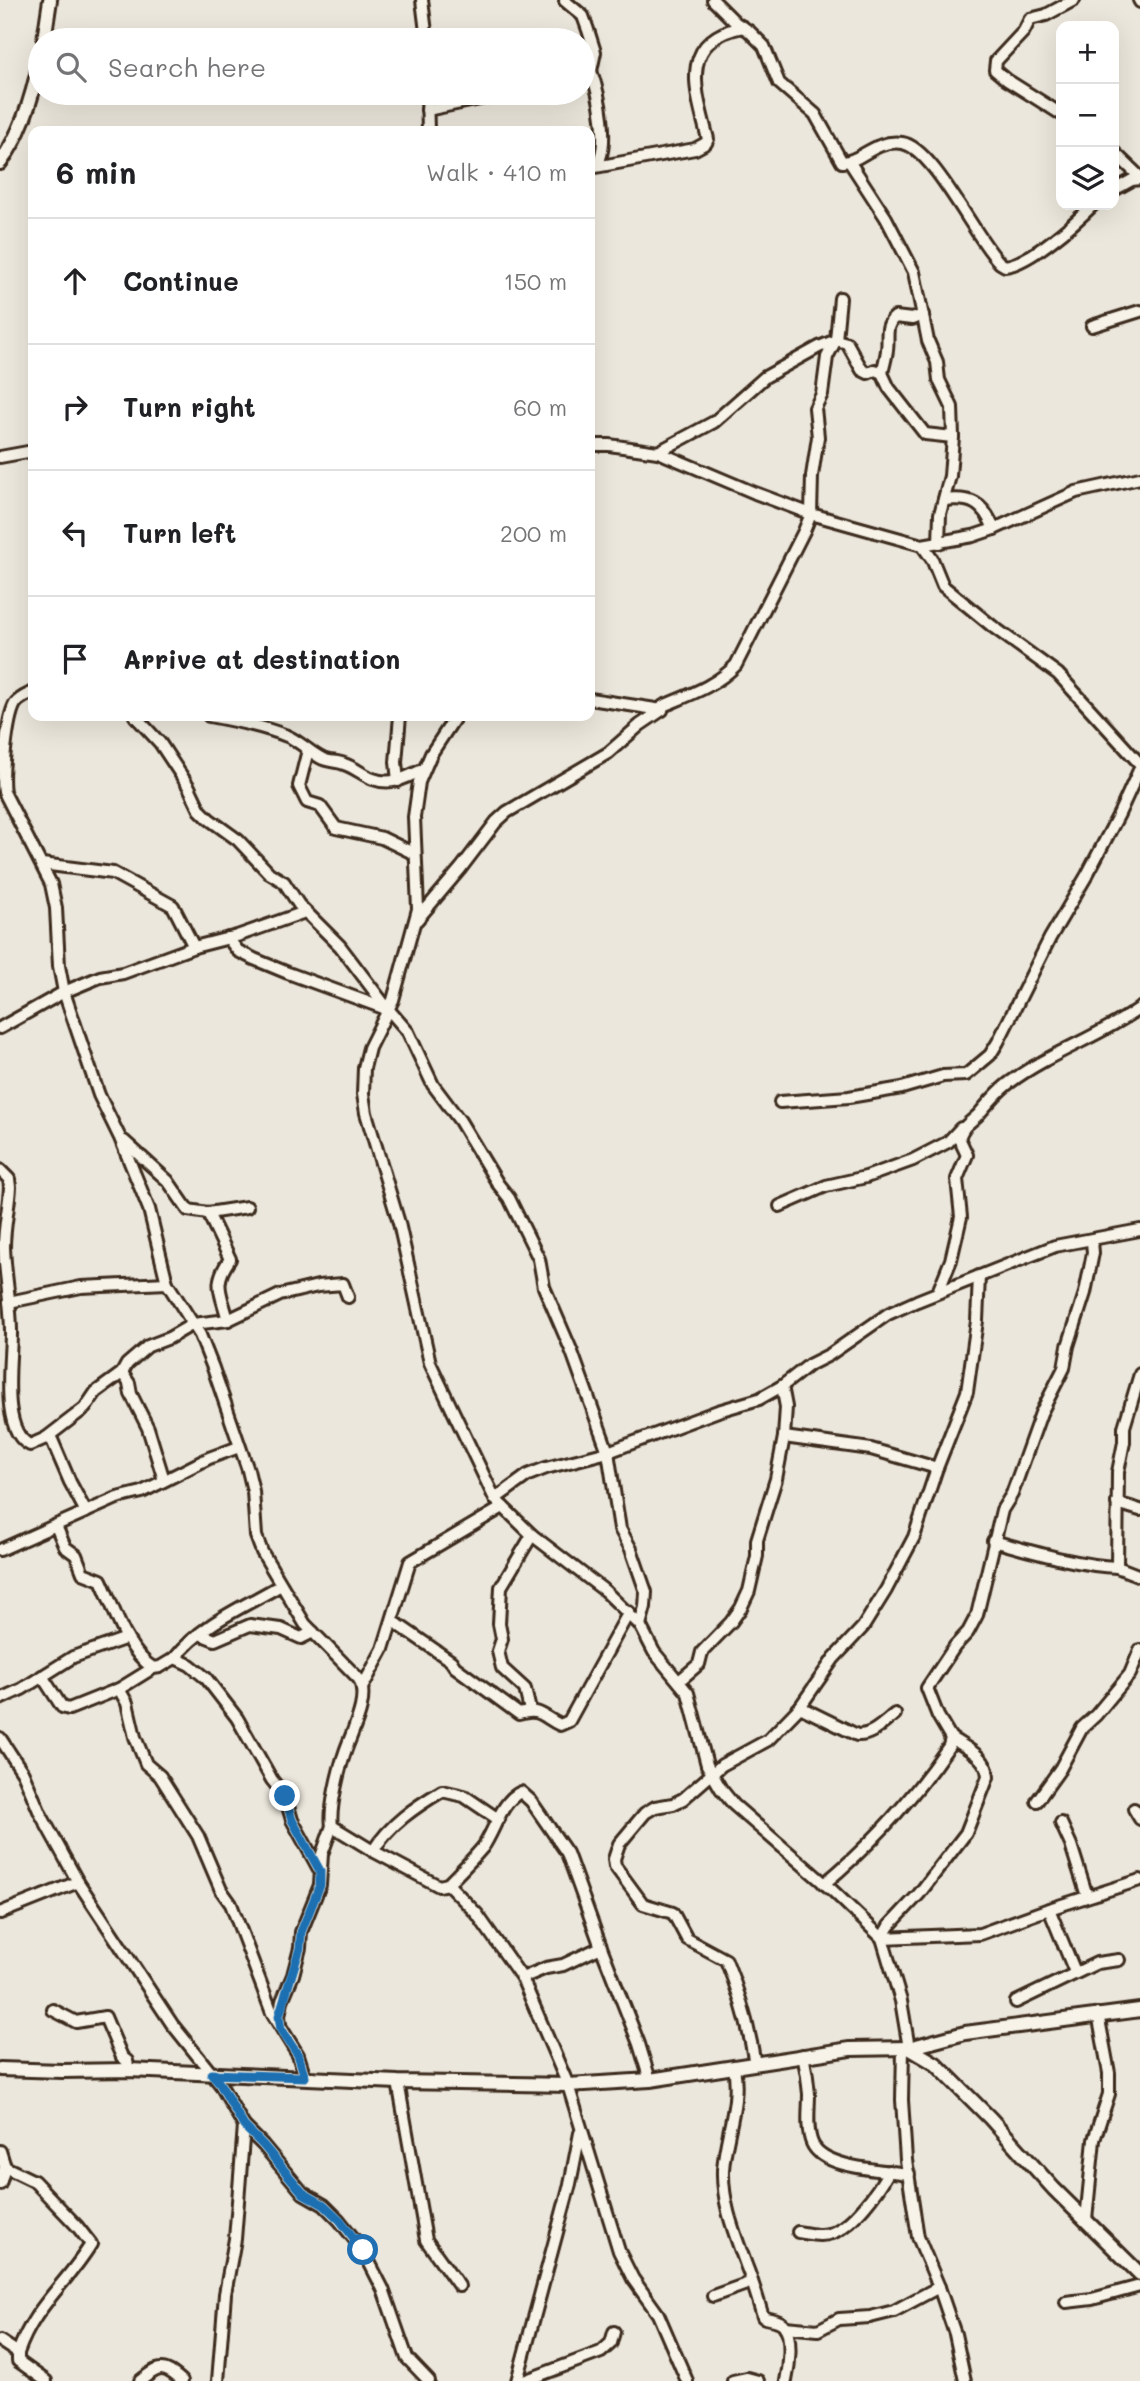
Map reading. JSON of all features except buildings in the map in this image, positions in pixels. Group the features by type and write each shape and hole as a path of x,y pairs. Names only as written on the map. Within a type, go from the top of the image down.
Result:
{"street":[{"path":"46,28 50,0"},
{"path":"422,0 426,28"},
{"path":"713,0 764,46 779,83 815,114 842,162 880,144 898,143 911,146 930,163 995,258 1005,266 1019,262 1060,235 1088,210"},
{"path":"1056,111 1007,80 995,70 996,61 1024,31 1030,19 1046,15 1074,0"},
{"path":"565,1 583,16 588,28"},
{"path":"595,167 695,149 706,144 708,139 696,91 697,59 702,47 730,30 743,27"},
{"path":"595,86 599,93 603,153 595,164"},
{"path":"0,169 28,102"},
{"path":"427,105 428,126"},
{"path":"427,110 451,105"},
{"path":"0,163 11,148"},
{"path":"1119,157 1140,178"},
{"path":"849,161 886,218 914,272 928,341 937,362 939,380 951,407 953,437 950,476 940,514 939,543"},
{"path":"1119,187 1140,178"},
{"path":"414,923 507,812 608,753 662,710 663,706 725,677 736,665 811,514 812,476 818,437 815,408 822,394 827,357 836,340 840,298"},
{"path":"1092,326 1140,312"},
{"path":"923,315 905,319 901,316 895,317 890,321 887,332 888,348 882,373 889,388 925,434 953,437"},
{"path":"658,452 714,422 765,377 818,347 836,340 847,343 862,370 882,373"},
{"path":"595,445 658,452 811,514 922,545 993,529 1076,492 1140,478"},
{"path":"0,457 28,452"},
{"path":"944,500 965,498 984,509 993,529"},
{"path":"780,1102 804,1102 884,1092 943,1076 966,1076 978,1066 998,1042 1050,938 1119,814 1140,766 1058,674 943,586 932,559 922,545"},
{"path":"28,695 16,703 11,717 2,792 51,884 56,908 58,965 64,992 99,1095 149,1209 167,1283 208,1354 248,1470 253,1491 256,1536 261,1552 305,1624 363,1686"},
{"path":"595,700 662,710"},
{"path":"140,721 160,743 189,787 200,810 237,840 269,873 284,882 305,912 340,946 374,994 408,1032 439,1095 460,1121 509,1198 539,1259 544,1287 572,1353 608,1452 620,1529 631,1549 646,1591 640,1625"},
{"path":"236,721 285,735 326,760 345,764 374,779 386,782 398,780 424,769"},
{"path":"398,780 396,762 400,721"},
{"path":"453,721 419,782 414,817 419,897 399,981 389,1010 373,1037 364,1068 363,1094 366,1113 399,1223 434,1375 499,1503 532,1535 606,1591 629,1612 640,1625 654,1652 688,1693 704,1755 712,1774 733,1805 883,1938 901,2001 906,2048 902,2101 918,2237 959,2346 965,2381"},
{"path":"308,750 299,786 307,802 320,806 336,828 382,838 415,854"},
{"path":"42,864 113,873 173,906 194,947"},
{"path":"0,1028 64,992 109,974 123,973 305,912"},
{"path":"228,938 238,951 254,959 389,1010"},
{"path":"780,1206 826,1186 866,1177 913,1160 948,1142 1010,1082 1120,1022 1140,1008"},
{"path":"938,1292 951,1260 961,1217 957,1179 967,1155 959,1138 963,1126"},
{"path":"120,1138 168,1181 188,1210 208,1213 247,1207"},
{"path":"0,1170 9,1179 10,1187 4,1245 9,1302 4,1405 23,1442 30,1445 46,1438 85,1408 96,1392 122,1373 127,1364 148,1346 193,1324 228,1320 280,1295 318,1286 344,1284 348,1297"},
{"path":"208,1213 230,1259 218,1281 228,1320"},
{"path":"281,2030 279,2016 300,1948 301,1932 320,1885 322,1854 332,1826 340,1772 358,1713 363,1686 383,1649 410,1562 499,1503 528,1475 608,1452 718,1411 759,1399 888,1314 938,1292 1055,1246 1140,1230"},
{"path":"883,1938 966,1833 988,1777 988,1768 982,1759 951,1738 937,1716 926,1688 948,1655 968,1632 977,1615 1002,1510 1012,1494 1041,1413 1064,1368 1085,1293 1093,1253 1092,1241"},
{"path":"755,2064 749,2024 726,1959 687,1939 673,1913 643,1904 615,1866 614,1859 619,1844 645,1813 655,1807 683,1799 722,1765 768,1740 800,1707 834,1658 863,1627 914,1537 969,1384 977,1321 979,1276"},
{"path":"9,1302 81,1287 167,1283"},
{"path":"122,1373 148,1428 164,1480"},
{"path":"1117,1567 1118,1472 1124,1427 1140,1374"},
{"path":"679,1681 699,1664 702,1652 741,1608 749,1591 757,1556 757,1539 776,1479 784,1437 786,1407 782,1386"},
{"path":"784,1437 871,1449 937,1468"},
{"path":"46,1438 52,1440 86,1512"},
{"path":"0,1550 117,1497 142,1492 209,1458 239,1447"},
{"path":"1117,1503 1140,1510"},
{"path":"56,1526 65,1547 76,1555 83,1573 101,1580 127,1638 141,1660 153,1668"},
{"path":"530,1710 525,1689 502,1668 498,1651 502,1639 499,1624 501,1587 532,1535"},
{"path":"993,1541 1038,1553 1117,1567 1140,1576"},
{"path":"41,1676 62,1707 69,1709 119,1689 153,1668 160,1667 175,1658 219,1619 281,1585"},
{"path":"393,1621 451,1661 455,1667 519,1714 530,1710 542,1713 560,1725 569,1721 629,1612"},
{"path":"200,1634 215,1640 250,1625 281,1629 301,1638 313,1632"},
{"path":"0,1699 73,1657 127,1638"},
{"path":"1037,1801 1060,1769 1082,1728 1130,1674 1140,1650"},
{"path":"175,1658 190,1665 206,1678 237,1718 272,1780 285,1796 292,1820 320,1871"},
{"path":"119,1689 127,1703 135,1737 146,1764 160,1776 198,1836 221,1890 231,1905 272,2012 298,2055 305,2077"},
{"path":"800,1707 857,1735 872,1732 895,1714"},
{"path":"0,1738 23,1773 40,1813 78,1882 172,2024 220,2084 244,2126 303,2193 324,2205 340,2220 363,2250 383,2289 407,2358 429,2381"},
{"path":"824,1884 887,1825 940,1760 951,1738"},
{"path":"373,1851 381,1839 411,1810 442,1791 464,1796 498,1819"},
{"path":"332,1826 439,1886 449,1884 484,1845 498,1819 516,1794 521,1792 531,1801 567,1853 650,2080"},
{"path":"1061,1823 1071,1844 1087,1896"},
{"path":"883,1938 980,1934 1140,1880"},
{"path":"0,1913 78,1882"},
{"path":"449,1884 477,1914 522,1979 568,2085 619,2250 633,2279 658,2314 687,2381"},
{"path":"1049,1909 1075,1972"},
{"path":"522,1979 601,1948"},
{"path":"1016,2002 1097,1963 1119,1960"},
{"path":"54,2010 76,2022 106,2017 129,2070"},
{"path":"0,2068 129,2070 397,2082 568,2085 650,2080 850,2049 906,2048 965,2033 1140,2010"},
{"path":"1086,2220 1094,2140 1109,2094 1109,2073 1098,2014"},
{"path":"906,2048 936,2064 1140,2274"},
{"path":"803,2056 809,2092 808,2120 814,2147 824,2158 836,2163 909,2174"},
{"path":"734,2068 736,2091 723,2171 729,2216 763,2317 785,2327 789,2354 786,2381"},
{"path":"397,2082 426,2240 459,2286"},
{"path":"218,2381 225,2294 235,2239 244,2126"},
{"path":"517,2381 567,2197 581,2130"},
{"path":"0,2151 5,2167 0,2184"},
{"path":"5,2167 34,2181 77,2226 91,2245 35,2316 18,2353 18,2361 46,2381"},
{"path":"798,2232 831,2234 845,2225 878,2190 889,2171"},
{"path":"713,2296 752,2282"},
{"path":"1066,2302 1092,2299 1140,2286"},
{"path":"785,2327 818,2330 839,2319 870,2317 894,2311 939,2287"},
{"path":"524,2381 601,2352 611,2343 614,2332"},
{"path":"0,2341 18,2353"},
{"path":"139,2381 160,2368 167,2368 182,2381"},
{"path":"733,2381 747,2378 758,2381"}],"route":[{"path":"285,1796 292,1820 320,1871 320,1885 301,1932 293,1975 279,2016 281,2030 298,2055 305,2077 211,2074 220,2084 244,2126 303,2193 324,2205 340,2220 363,2250"}]}
